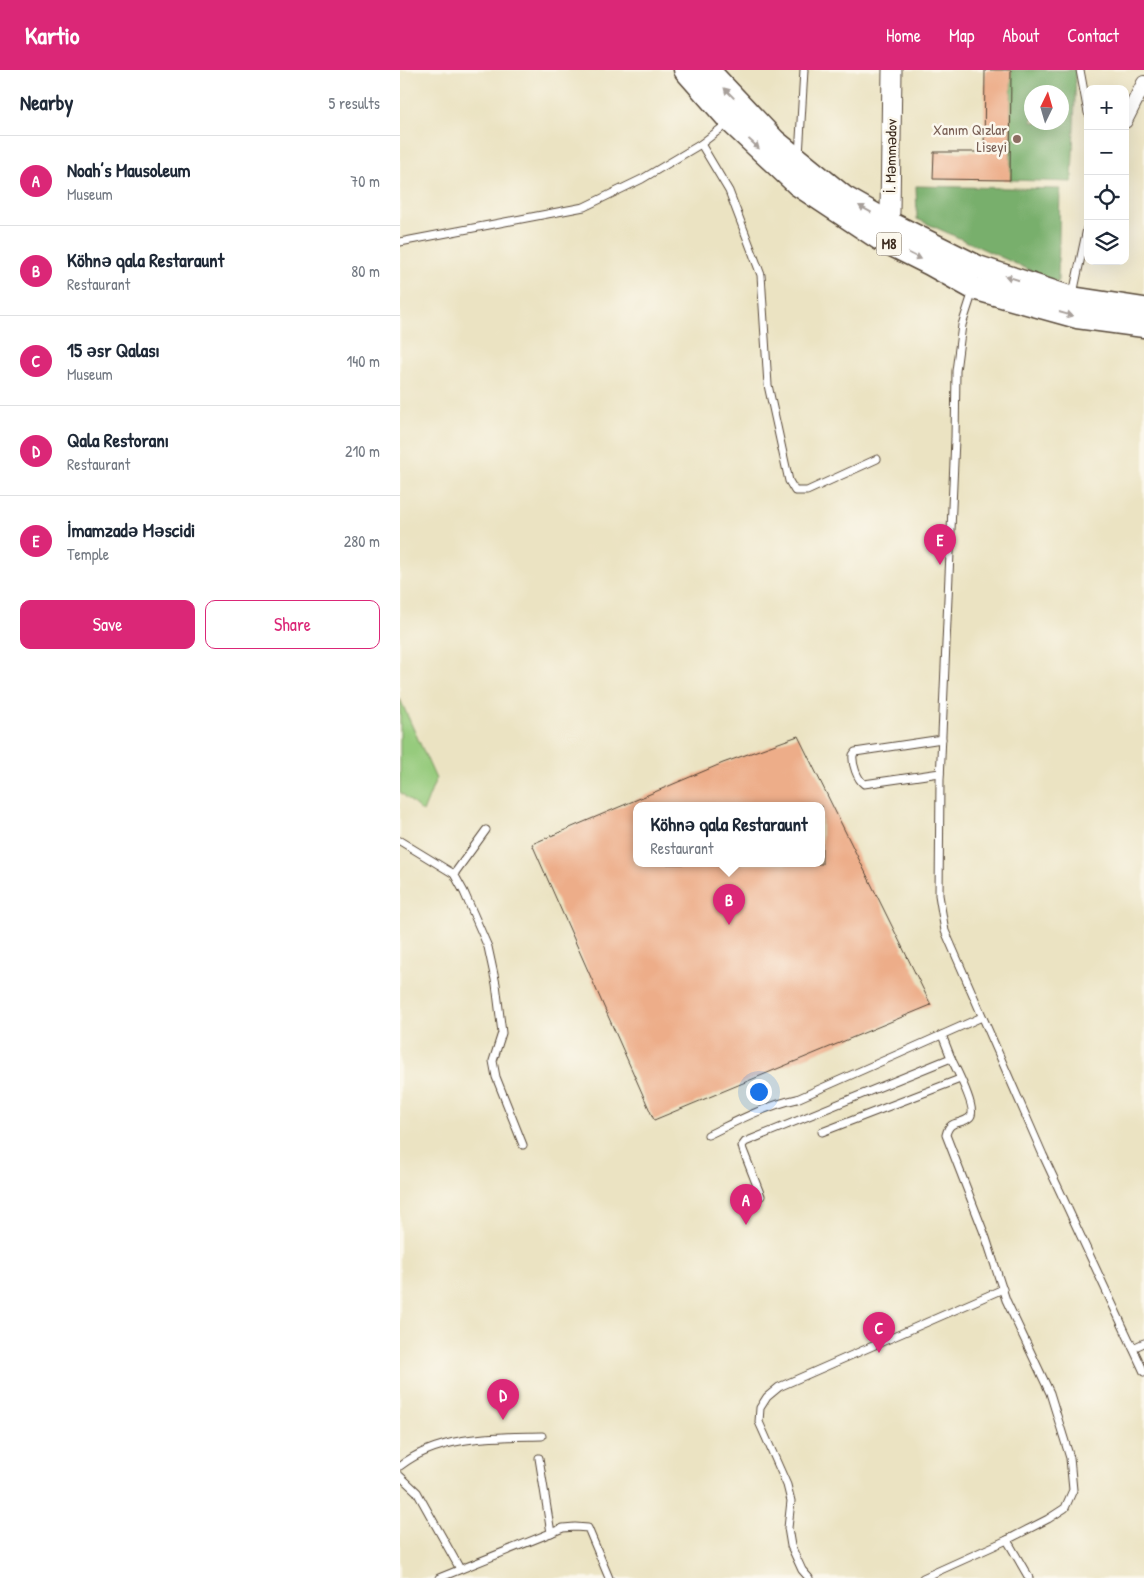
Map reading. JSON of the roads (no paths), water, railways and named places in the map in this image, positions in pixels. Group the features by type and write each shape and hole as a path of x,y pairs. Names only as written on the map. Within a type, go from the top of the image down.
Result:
{"highway":[{"name":"M8","path":"685,70 730,121 797,184 884,230 978,267 1072,298 1144,308"},
{"name":"M8","path":"708,70 775,141 884,230 930,264 973,288 1077,317 1144,326"}],"main road":[{"name":"İ. Məmmədov","path":"884,230 890,212 892,70"}],"street":[{"path":"1129,113 1144,83"}],"lane":[{"path":"799,161 804,70"},
{"path":"1080,70 1084,92"},
{"path":"400,242 584,207 642,179 701,144 730,121"},
{"path":"701,144 729,192 761,275 768,384 789,481 795,491 808,491 877,459"},
{"path":"1072,298 1084,242"},
{"path":"973,288 962,325 956,371 955,439 940,773 939,895 945,931 982,1018 1144,1372"},
{"path":"940,773 864,784 860,781 852,760 856,752 942,739"},
{"path":"454,874 486,830"},
{"path":"400,841 454,874 488,947 496,984 502,1033 493,1061 496,1077 523,1145"},
{"path":"708,1135 775,1104 797,1099 982,1018"},
{"path":"923,1578 1007,1540 1065,1508 1073,1490 1070,1458 1050,1393 1006,1300 986,1238 946,1135 952,1124 969,1118 972,1115 972,1108 942,1035"},
{"path":"761,1196 743,1150 742,1146 745,1142 950,1058"},
{"path":"822,1132 960,1079"},
{"path":"809,1578 802,1570 791,1546 788,1528 791,1501 788,1486 759,1422 760,1408 767,1398 779,1387 1003,1289"},
{"path":"1133,1348 1144,1343"},
{"path":"400,1466 412,1456 452,1442 493,1436 542,1436"},
{"path":"539,1458 551,1533"},
{"path":"400,1476 417,1492 460,1569"},
{"path":"439,1578 563,1528 575,1526 588,1528 609,1578"},
{"path":"1007,1540 1029,1578"}],"place":[{"name":"Xanım Qızlar Liseyi","path":"1017,139"},
{"name":"İmamzadə Məscidi","path":"940,565"},
{"name":"Köhnə qala Restaraunt","path":"729,925"},
{"name":"Noah’s Mausoleum","path":"746,1225"},
{"name":"15 əsr Qalası","path":"879,1353"},
{"name":"Qala Restoranı","path":"503,1420"}]}
